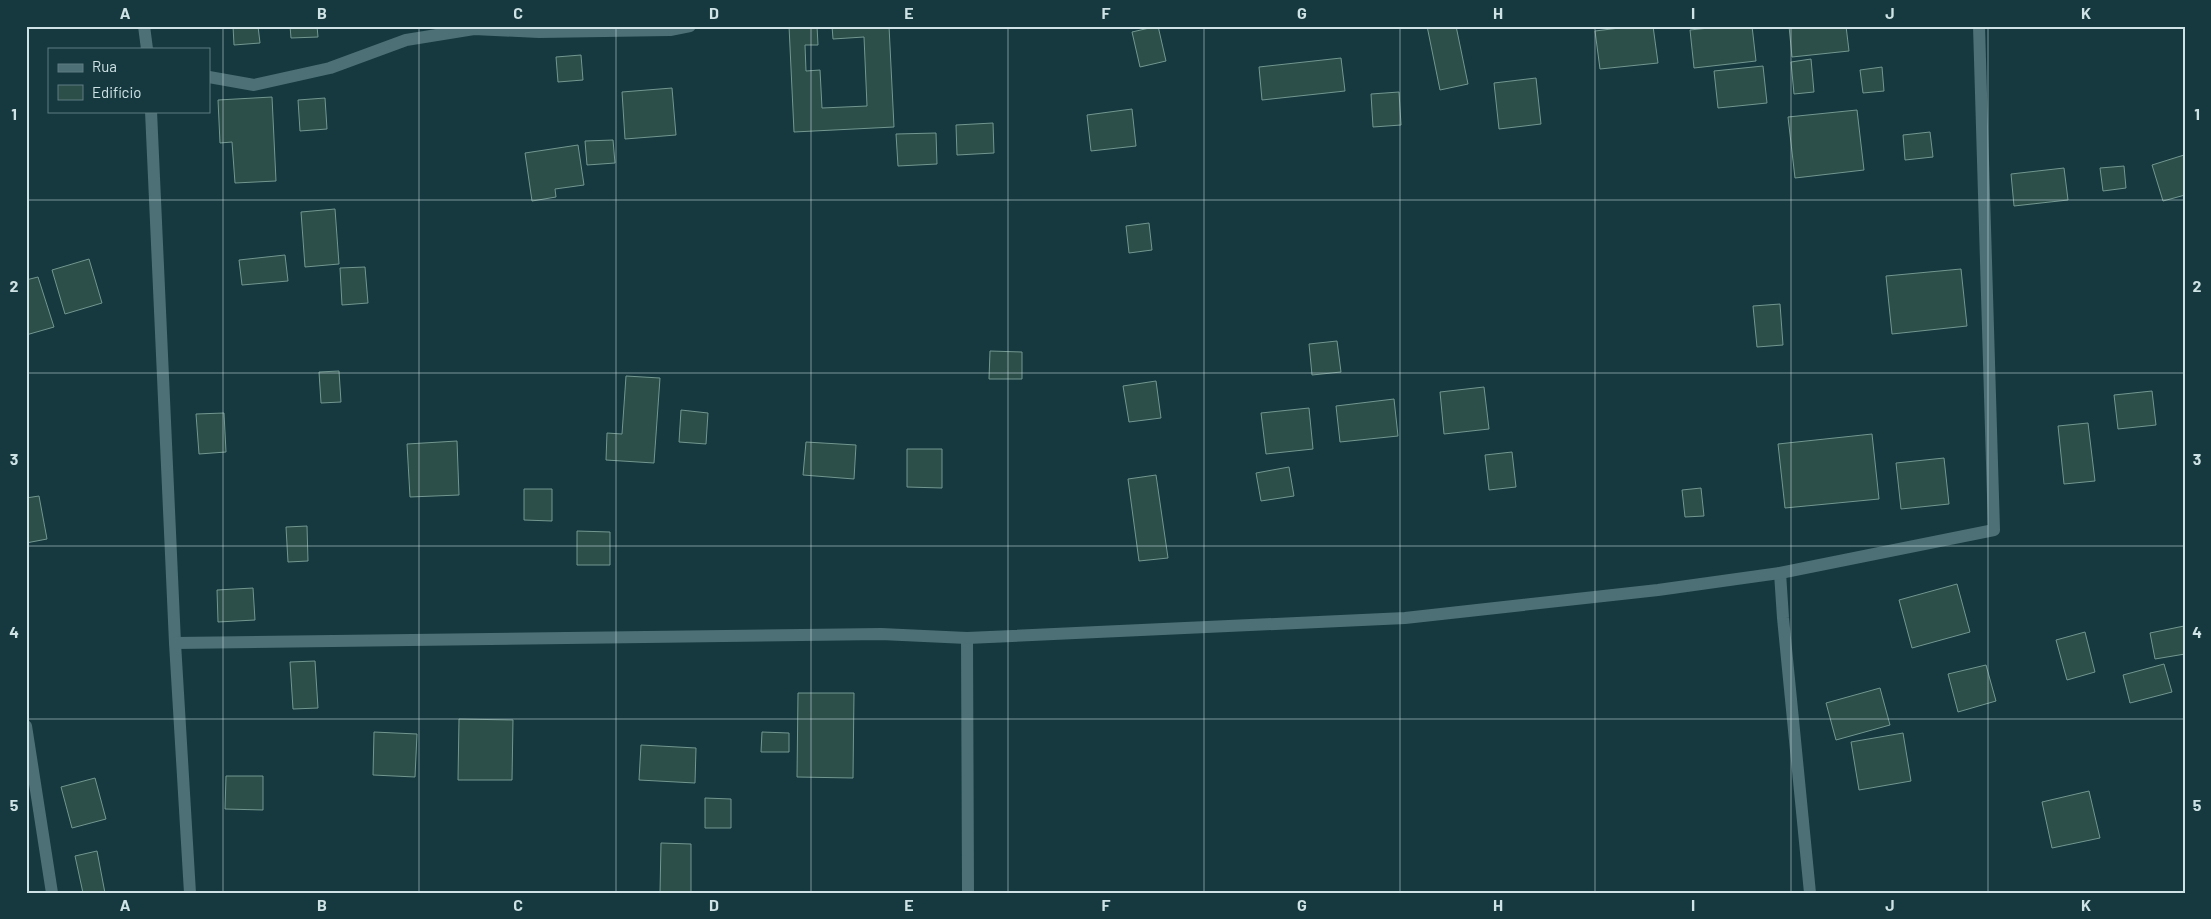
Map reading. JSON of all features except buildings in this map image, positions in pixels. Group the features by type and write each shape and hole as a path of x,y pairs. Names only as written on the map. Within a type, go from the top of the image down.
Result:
{"street":[{"path":"144,26 147,48"},
{"path":"210,77 254,85 330,68 406,40 474,29 540,32 670,30 690,26"},
{"path":"175,643 881,634 967,638 1405,618 1658,590 1780,573 1994,530 1979,26"},
{"path":"151,112 175,643 190,893"},
{"path":"1780,573 1810,893"},
{"path":"967,638 968,893"},
{"path":"26,726 52,893"}]}
